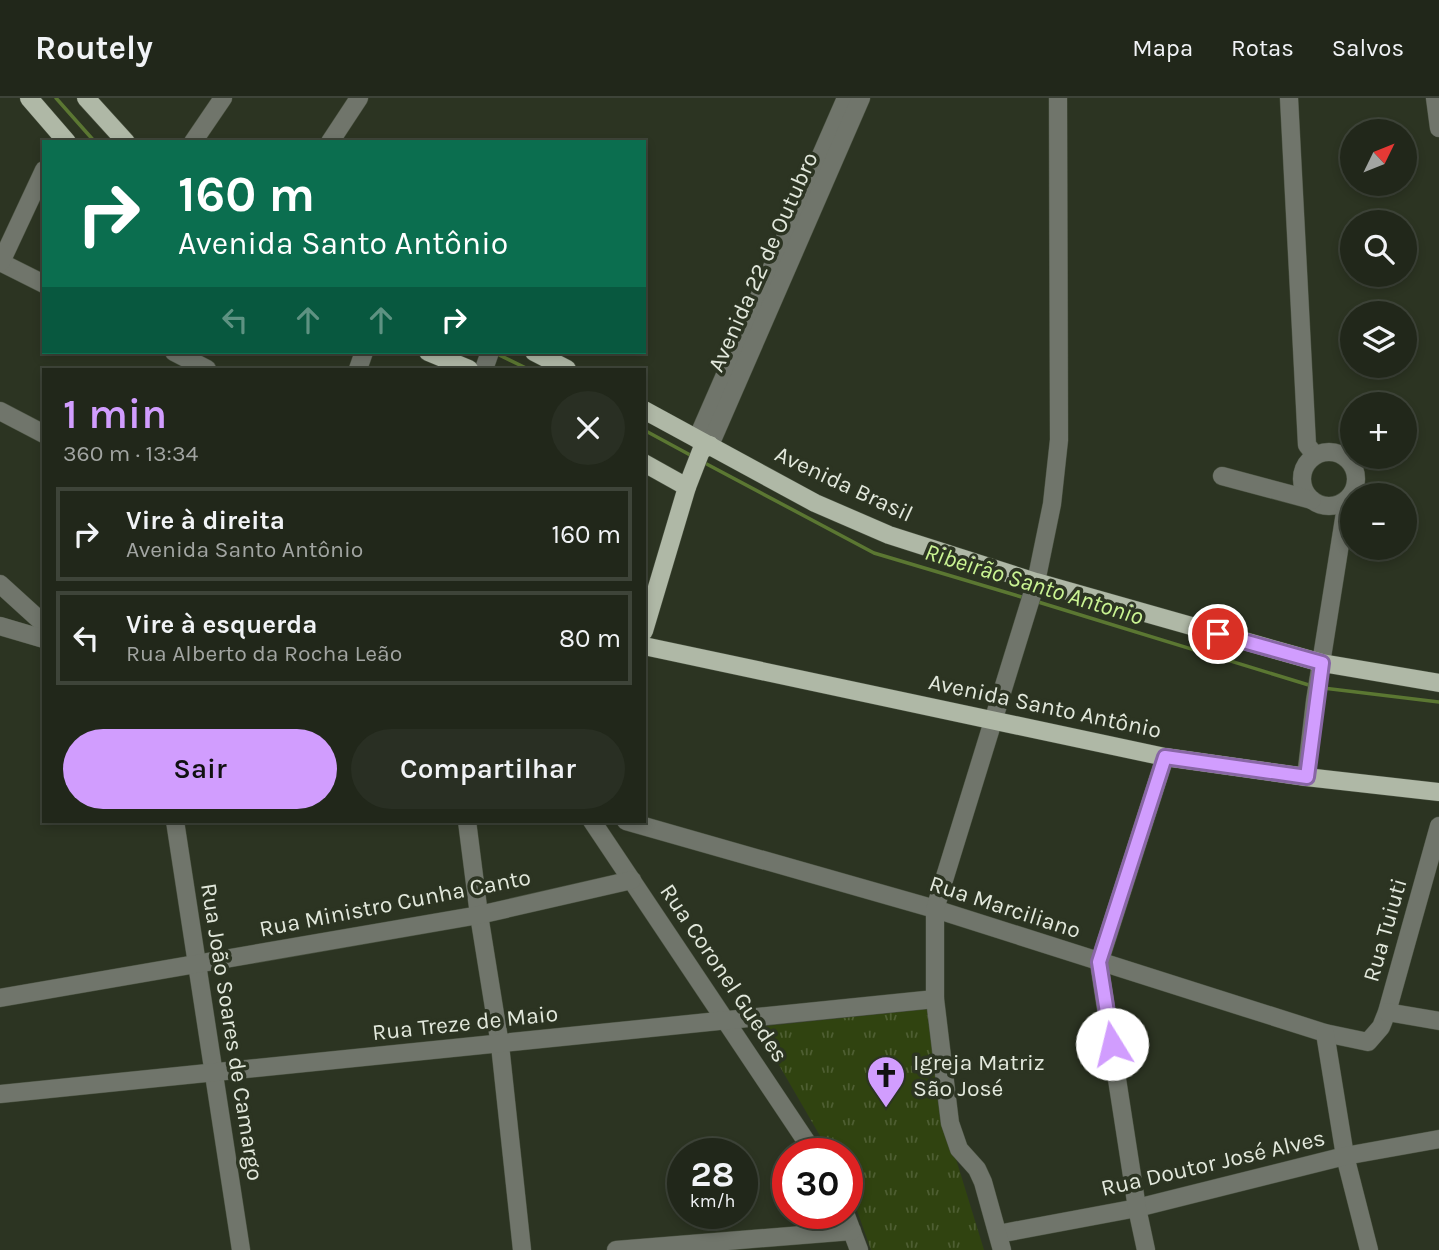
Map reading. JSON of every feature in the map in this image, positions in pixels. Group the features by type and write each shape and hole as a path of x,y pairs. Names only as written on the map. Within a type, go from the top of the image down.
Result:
{"main road":[{"path":"29,98 61,139"},
{"path":"89,99 124,140"},
{"path":"433,354 466,368"},
{"path":"538,354 565,368"},
{"name":"Avenida Brasil","path":"646,412 702,447 815,503 1032,595 1321,670 1439,683"},
{"path":"646,624 702,447"},
{"path":"646,464 690,480"},
{"name":"Avenida Santo Antônio","path":"646,646 1165,757 1439,792"}],"street":[{"path":"194,140 223,98"},
{"path":"331,140 359,98"},
{"name":"Avenida 22 de Outubro","path":"702,447 846,98"},
{"name":"Avenida 22 de Outubro","path":"702,447 861,98"},
{"path":"1000,1242 977,1169 959,1149 952,1130 935,999 934,909 1032,595 1052,504 1059,440 1058,98"},
{"path":"1289,98 1307,445 1315,455"},
{"path":"1435,98 1439,128"},
{"path":"42,174 1,262 42,283"},
{"path":"0,411 42,433"},
{"path":"1312,500 1302,485 1308,461 1315,455 1332,452 1340,454"},
{"path":"1222,476 1329,507 1340,503"},
{"path":"1307,777 1315,701 1340,546"},
{"path":"0,584 42,622"},
{"path":"0,626 42,638"},
{"path":"1146,1250 1137,1208 1099,962 1165,757"},
{"name":"Rua João Soares de Camargo","path":"175,823 241,1250"},
{"path":"467,823 500,1045 522,1250"},
{"name":"Rua Coronel Guedes","path":"593,823 804,1138"},
{"name":"Rua Marciliano","path":"633,823 934,909 1325,1033 1368,1042"},
{"name":"Rua Tuiuti","path":"1368,1042 1381,1027 1387,1012 1439,826"},
{"name":"Rua Ministro Cunha Canto","path":"0,998 479,915 632,880"},
{"name":"Rua Treze de Maio","path":"0,1094 935,999"},
{"path":"1387,1012 1439,1021"},
{"path":"1325,1033 1345,1156 1369,1250"},
{"name":"Rua Doutor José Alves","path":"1000,1242 1345,1156 1439,1139"},
{"path":"616,1250 852,1231 859,1250"}],"green space":[{"path":"928,1009 952,1146 984,1250 871,1250 863,1227 863,1138 821,1138 757,1027"}],"waterway":[{"name":"Ribeirão Santo Antonio","path":"56,98 93,140"},
{"name":"Ribeirão Santo Antonio","path":"497,354 526,368"},
{"name":"Ribeirão Santo Antonio","path":"646,431 692,456"},
{"name":"Ribeirão Santo Antonio","path":"701,461 874,553 1025,598"},
{"name":"Ribeirão Santo Antonio","path":"1035,601 1312,686"},
{"name":"Ribeirão Santo Antonio","path":"1323,688 1439,702"}],"place":[{"name":"Igreja Matriz São José","path":"886,1109"}],"route":[{"path":"1112,1044 1099,962 1165,757 1307,777 1322,663 1218,634"}]}
